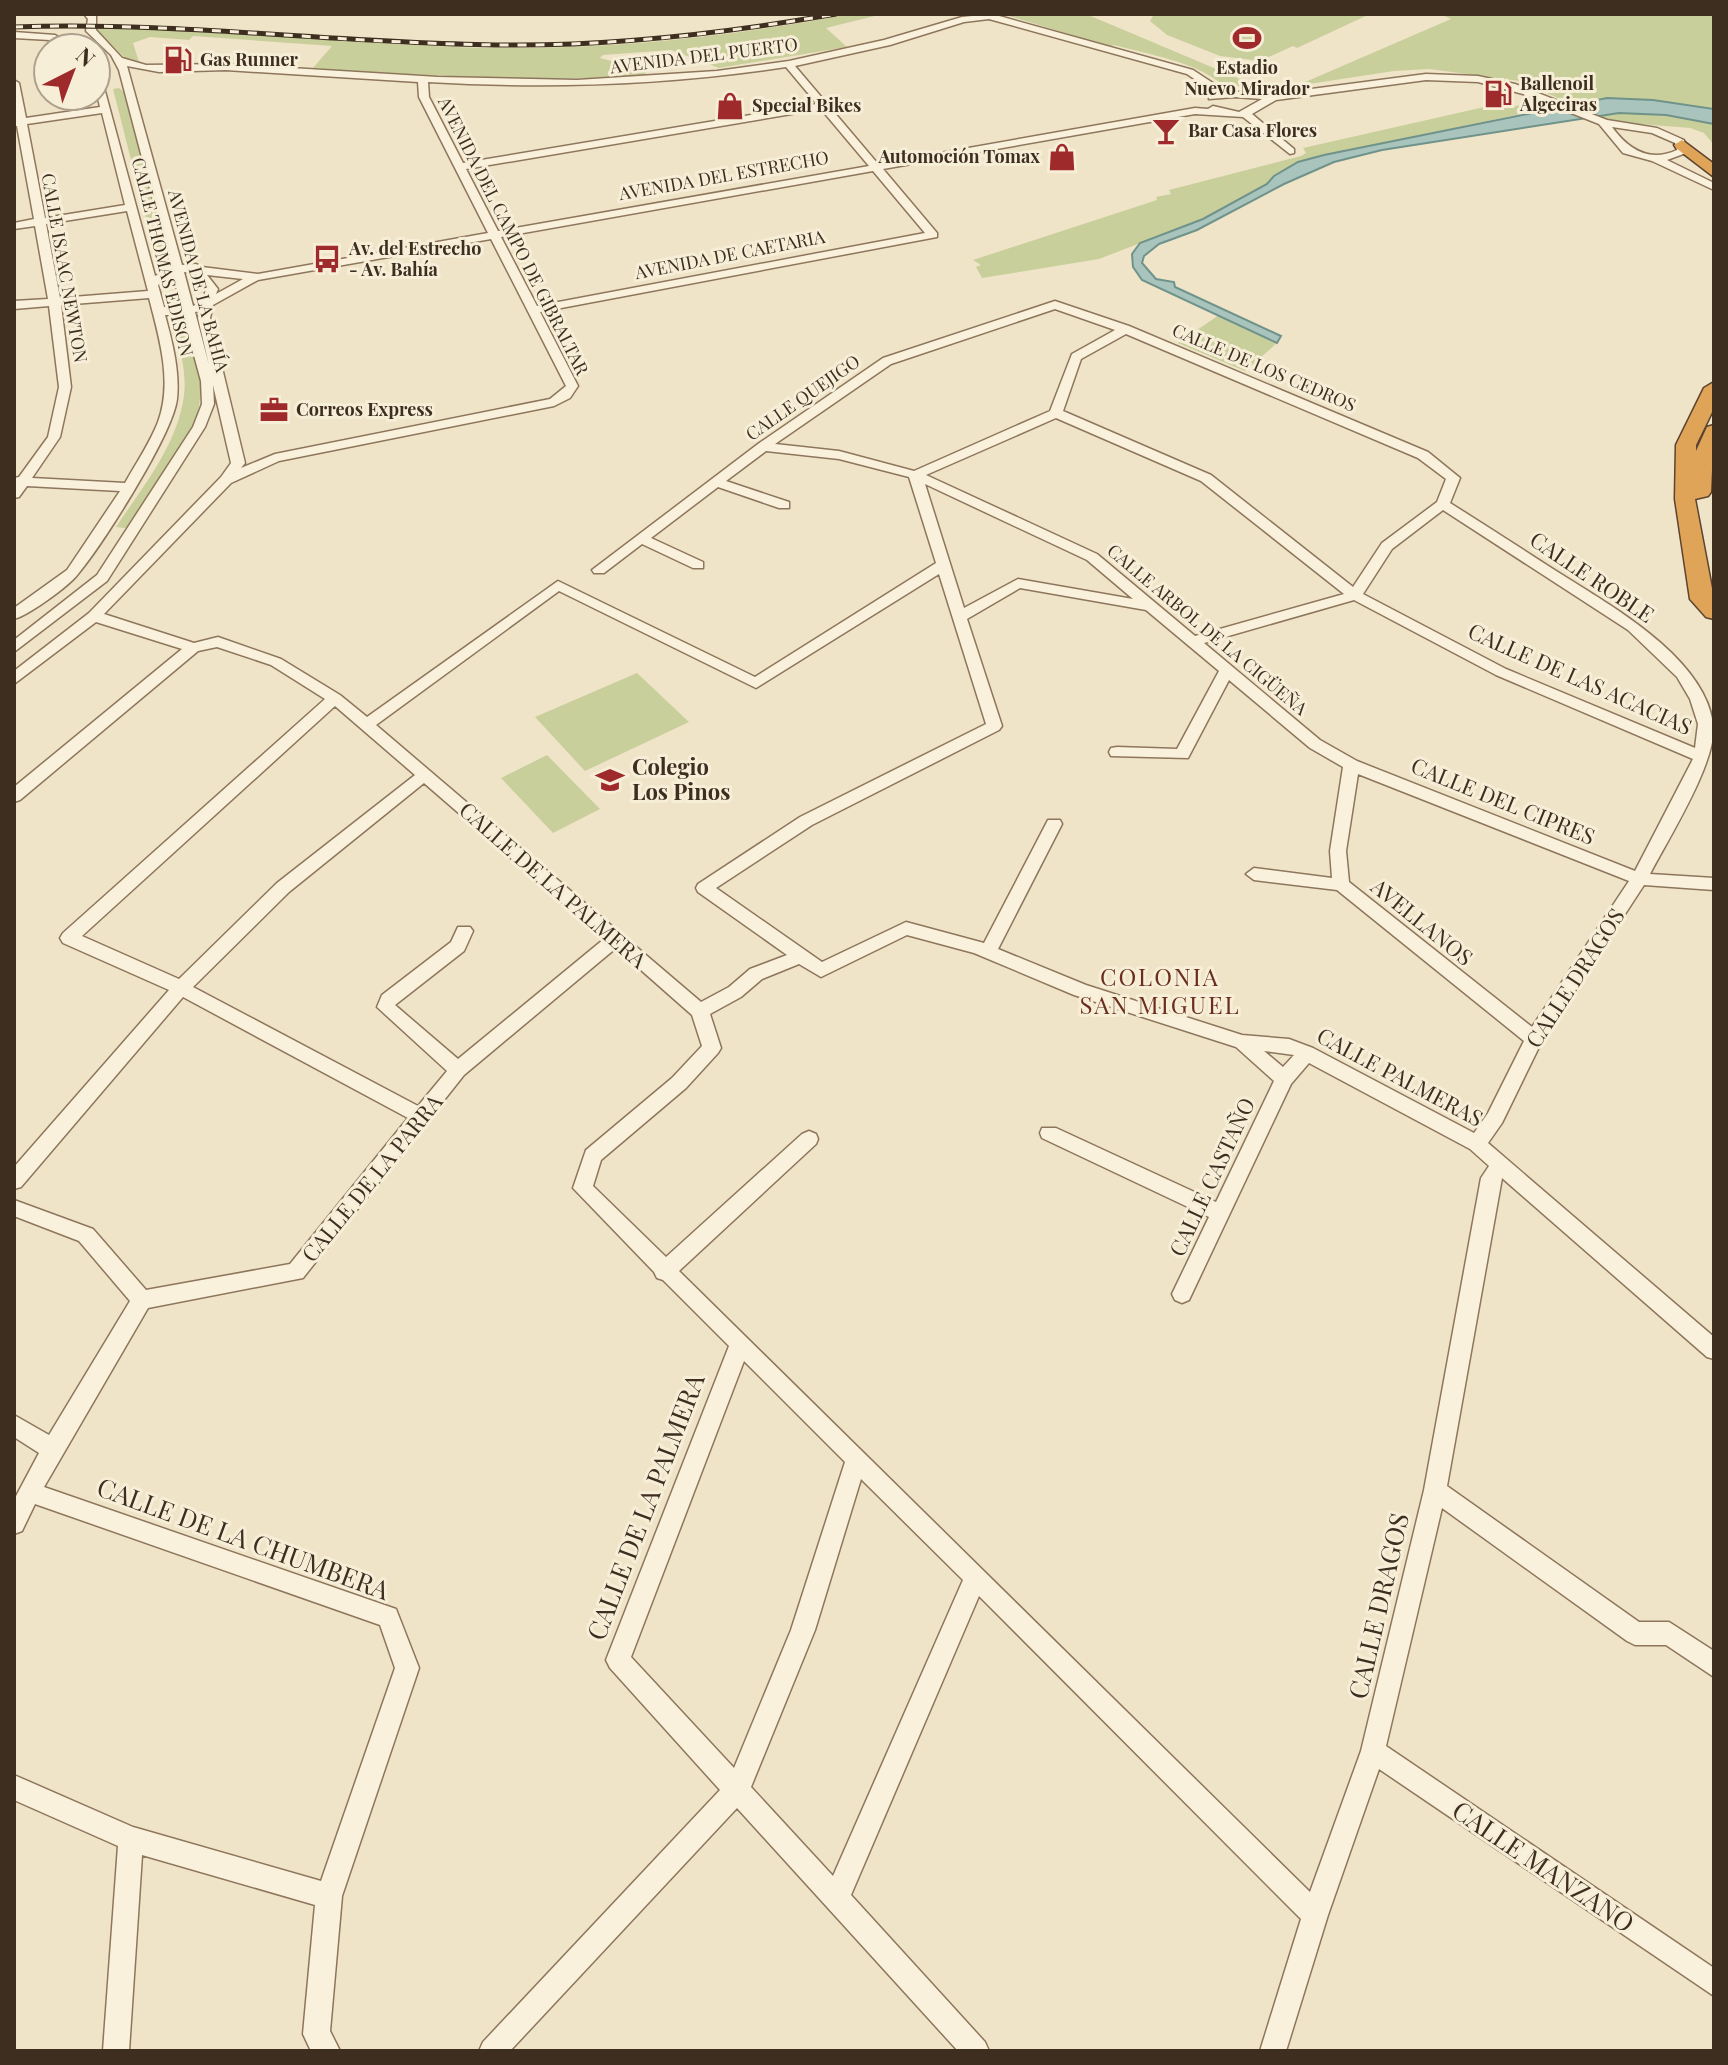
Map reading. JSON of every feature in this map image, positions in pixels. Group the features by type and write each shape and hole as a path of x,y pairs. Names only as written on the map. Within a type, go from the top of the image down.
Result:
{"highway":[{"path":"1682,148 1714,172"},
{"path":"1714,388 1686,445 1685,499 1701,599 1714,610"},
{"path":"1714,431 1701,477 1700,504 1714,610"}],"street":[{"name":"AVENIDA DE LA BAHÍA","path":"89,14 93,18 91,31 136,79 186,258 200,270 212,289 206,306 205,325 237,449"},
{"name":"AVENIDA DEL PUERTO","path":"136,79 171,70 227,67 423,82 588,84 677,78 788,64 918,34 973,17 989,16 1190,72 1222,94"},
{"path":"788,64 876,168"},
{"path":"112,67 122,65 136,79 112,88"},
{"path":"1222,94 1274,97 1432,75 1491,81 1545,97 1602,121 1667,134 1714,179"},
{"name":"AVENIDA DE LA BAHÍA","path":"14,647 102,578 199,427 208,395 176,268 136,79"},
{"name":"AVENIDA DEL CAMPO DE GIBRALTAR","path":"226,480 275,458 561,399 572,386 424,97 423,82"},
{"name":"CALLE ISAAC NEWTON","path":"14,83 17,123 55,303 65,387 54,437 19,482 14,494"},
{"name":"AVENIDA DEL ESTRECHO","path":"1195,111 1222,94"},
{"path":"1246,96 1259,105"},
{"path":"1274,97 1246,115 1290,151"},
{"path":"1209,102 1210,107 1222,113"},
{"path":"460,167 824,106"},
{"name":"AVENIDA DEL ESTRECHO","path":"258,277 1195,111 1246,115"},
{"path":"17,123 88,112"},
{"name":"CALLE THOMAS EDISON","path":"14,615 72,573 129,487 164,423 171,399 172,375 158,310 108,112"},
{"path":"1602,121 1629,151 1681,168 1714,187"},
{"path":"1618,139 1625,132 1643,130"},
{"path":"1650,157 1670,157 1682,148"},
{"name":"AVENIDA DE CAETARIA","path":"533,310 933,235 876,168"},
{"path":"14,226 131,207"},
{"path":"186,258 205,268 229,274"},
{"path":"14,305 55,303 152,289 176,268 258,277"},
{"path":"158,310 189,313 258,277"},
{"name":"CALLE DE LOS CEDROS","path":"1055,305 1125,329 1423,455 1453,478 1443,504"},
{"name":"CALLE QUEJIGO","path":"599,570 763,447 887,361 1055,305"},
{"path":"801,956 704,888 806,821 994,726 915,475 1056,413 1076,357 1125,329"},
{"name":"CALLE DE LAS ACACIAS","path":"1056,413 1206,478 1355,595 1501,672 1702,757"},
{"name":"CALLE ARBOL DE LA CIGÜEÑA","path":"763,447 839,455 915,475 1092,557 1315,744 1351,765"},
{"path":"14,679 94,616 226,480 238,463 237,449"},
{"name":"AVENIDA DEL CAMPO DE GIBRALTAR","path":"237,449 275,458"},
{"path":"19,482 129,487"},
{"path":"716,482 784,505"},
{"path":"1194,641 1355,595 1387,546 1443,504"},
{"name":"CALLE ROBLE","path":"1443,504 1633,627 1682,674 1698,699 1706,724 1702,757 1639,879"},
{"path":"643,539 698,565"},
{"path":"366,725 558,585 756,683 943,565"},
{"path":"960,617 1018,583 1152,606"},
{"name":"CALLE DE LA PALMERA","path":"94,616 193,648 218,642 276,662 335,698 700,1011"},
{"path":"14,796 193,648"},
{"path":"1117,752 1182,754 1227,669"},
{"path":"335,698 69,938 181,988 422,1117"},
{"name":"CALLE DEL CIPRES","path":"1351,765 1639,879"},
{"name":"AVELLANOS","path":"1351,765 1338,851 1341,885 1534,1039"},
{"path":"14,1181 181,988 265,904 425,775"},
{"path":"988,952 1054,824"},
{"path":"1254,874 1341,885"},
{"path":"1639,879 1714,884"},
{"name":"CALLE DRAGOS","path":"1477,1144 1495,1118 1534,1039 1639,879"},
{"name":"CALLE PALMERAS","path":"801,956 821,970 906,928 988,952 1080,990 1242,1042 1289,1046 1307,1053 1477,1144 1714,1350"},
{"path":"458,1070 386,1007 388,1000 458,946 464,931"},
{"name":"CALLE DE LA PARRA","path":"142,1300 296,1272 458,1070 614,940"},
{"path":"801,956 756,974 735,992 700,1011 712,1048 679,1083 593,1156 583,1188 664,1272 1315,1915"},
{"path":"1242,1042 1284,1079"},
{"name":"CALLE CASTAÑO","path":"1182,1294 1284,1079 1307,1053"},
{"path":"1049,1133 1222,1214"},
{"path":"664,1272 809,1139"},
{"name":"CALLE DRAGOS","path":"1273,2051 1315,1915 1373,1751 1435,1490 1491,1178 1501,1165"},
{"path":"14,1208 86,1235 142,1300 52,1449 14,1523"},
{"name":"CALLE DE LA PALMERA","path":"739,1346 618,1660 976,2051"},
{"path":"14,1425 52,1449"},
{"path":"492,2051 737,1790 803,1630 856,1461"},
{"path":"1435,1490 1635,1633 1669,1634 1714,1665"},
{"name":"CALLE DE LA CHUMBERA","path":"30,1492 388,1617 407,1668 329,1896"},
{"path":"836,1899 975,1578"},
{"name":"CALLE MANZANO","path":"1373,1751 1714,1983"},
{"path":"14,1787 131,1839 329,1896 316,2034 327,2051"},
{"path":"116,2051 131,1839"}],"green space":[{"path":"849,14 883,14 826,28 847,47 719,68 671,50 603,55 600,58 646,70 645,76 603,78 479,77 313,68 332,46 193,36 189,40 150,37 133,43 140,65 127,60 112,45 112,32 96,29 96,25 141,26 410,45 504,48 653,42"},
{"path":"1003,14 1086,14 1240,79 1243,85 1225,90 1217,86 1222,84 1211,76 1185,64 1114,45 1110,47"},
{"name":"Estadio Nuevo Mirador","path":"1154,14 1370,14 1297,48 1293,46 1260,61 1220,56 1167,35 1150,21"},
{"path":"1440,14 1714,14 1714,109 1653,100 1607,98 1569,103 1520,81 1429,69 1394,71 1296,86 1451,19"},
{"path":"119,88 124,92 167,256 158,266 113,89"},
{"path":"1529,98 1557,106 1298,162 1274,176 1267,184 1203,219 1099,259 982,278 976,267 981,265 973,260 1157,200 1156,197 1171,194 1169,190 1301,156 1306,153 1303,148 1502,103 1512,107 1536,101"},
{"path":"1597,115 1666,115 1714,124 1714,145 1704,133 1690,128 1615,122"},
{"path":"1219,315 1277,343 1245,371 1178,343"},
{"path":"173,322 191,340 196,354 200,385 198,415 194,427 133,529 116,527 158,465 180,413 184,377"},
{"path":"637,673 689,722 585,771 535,717"},
{"path":"547,755 600,809 553,833 501,778"}],"water":[{"path":"1607,98 1653,100 1714,109 1714,124 1666,115 1619,113 1382,150 1334,162 1284,184 1197,230 1159,244 1144,256 1142,263 1156,279 1174,282 1175,287 1281,336 1277,343 1142,280 1133,267 1132,254 1140,243 1203,219 1267,184 1274,176 1298,162"}],"railway":[{"path":"14,27 137,27 444,44 547,45 671,37 836,14"}],"place":[{"name":"Estadio Nuevo Mirador","path":"1247,38"},
{"name":"Gas Runner","path":"178,60"},
{"name":"Ballenoil Algeciras","path":"1498,94"},
{"name":"Special Bikes","path":"730,106"},
{"name":"Bar Casa Flores","path":"1166,131"},
{"name":"Automoción Tomax","path":"1062,157"},
{"name":"Av. del Estrecho - Av. Bahía","path":"327,259"},
{"name":"Correos Express","path":"274,410"},
{"name":"Colegio Los Pinos","path":"610,780"}],"district":[{"name":"COLONIA SAN MIGUEL","path":"1160,992"}]}
